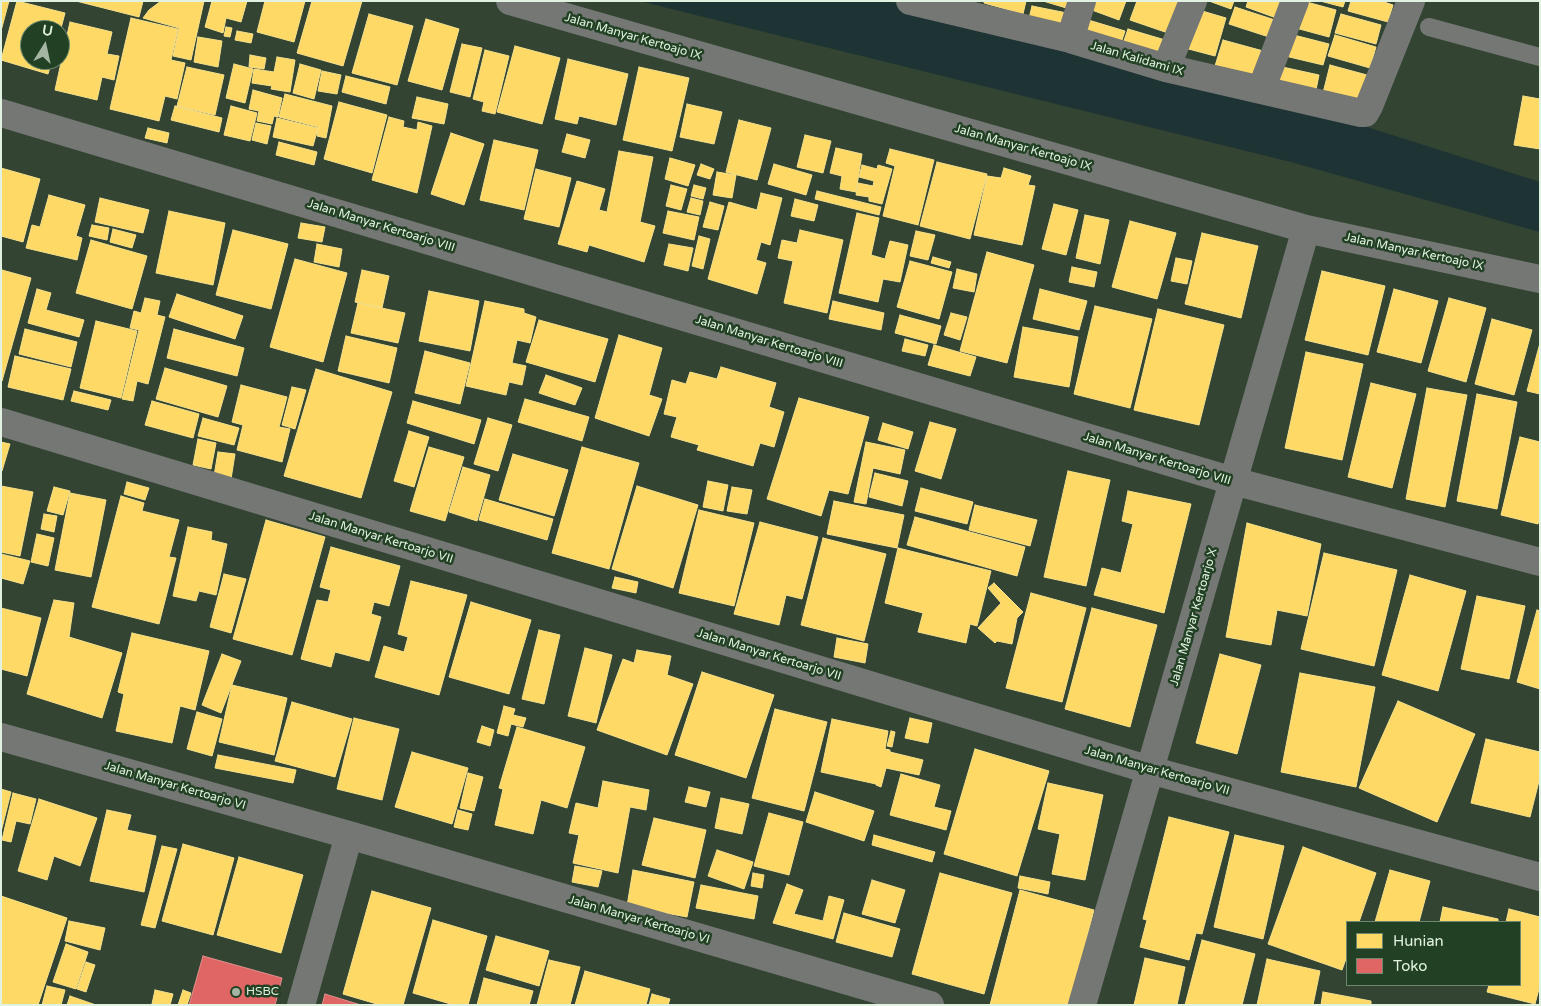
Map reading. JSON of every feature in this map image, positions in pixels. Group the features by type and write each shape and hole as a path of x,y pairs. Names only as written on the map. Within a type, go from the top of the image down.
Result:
{"street":[{"name":"Jalan Manyar Kertoajo IX","path":"510,1 1306,229 1540,279"},
{"name":"Jalan Kalidami IX","path":"910,1 970,9 1166,68 1357,113 1365,112 1411,1"},
{"path":"1070,39 1082,1"},
{"path":"1166,68 1193,1"},
{"path":"1261,90 1295,1"},
{"name":"Jalan Manyar Kertoarjo VIII","path":"1,113 1233,481 1540,562"},
{"name":"Jalan Manyar Kertoarjo X","path":"1082,1005 1306,229"},
{"name":"Jalan Manyar Kertoarjo VII","path":"1,422 1150,770 1540,877"},
{"name":"Jalan Manyar Kertoarjo VI","path":"1,736 349,835 930,1005"},
{"path":"301,1005 349,835"}],"lane":[{"path":"1429,27 1540,57"}],"water":[{"path":"639,1 888,1 1301,106 1540,182 1540,232 1291,162"}],"building: Hunian":[{"path":"1,1 9,1 1,31"},
{"path":"17,1 65,13 63,20 20,20 20,66 1,60"},
{"path":"76,1 143,1 139,17"},
{"path":"161,1 204,1 191,60 173,56 179,28 143,18 149,10"},
{"path":"212,1 247,1 241,22 226,18 223,33 205,27"},
{"path":"265,1 305,1 294,42 257,32"},
{"path":"312,1 362,1 343,66 297,53"},
{"path":"984,1 1026,1 1023,14 984,3"},
{"path":"1043,1 1075,1 1073,10"},
{"path":"1082,1 1126,1 1119,20 1081,6"},
{"path":"1137,1 1179,1 1168,33 1130,20"},
{"path":"1209,1 1234,1 1231,9"},
{"path":"1248,1 1275,1 1284,4 1279,19 1246,7"},
{"path":"1303,1 1336,10 1329,37 1292,27"},
{"path":"1320,1 1345,1 1343,7"},
{"path":"1351,1 1381,1 1393,5 1388,22 1348,11"},
{"path":"1032,6 1072,14 1068,35 1027,27"},
{"path":"1235,7 1278,21 1272,38 1229,24"},
{"path":"1192,8 1226,18 1215,56 1181,47"},
{"path":"369,14 413,26 397,85 352,73"},
{"path":"1341,14 1381,25 1376,44 1335,33"},
{"path":"131,18 178,29 171,60 185,63 177,99 165,96 159,121 110,109"},
{"path":"426,19 459,29 442,90 408,81"},
{"path":"1085,19 1125,31 1118,52 1079,40"},
{"path":"70,22 112,32 107,54 119,56 114,80 102,77 97,100 55,90 59,70 70,70"},
{"path":"226,27 232,28 230,37 224,36"},
{"path":"1128,29 1172,42 1165,63 1121,49"},
{"path":"237,31 253,34 251,43 235,40"},
{"path":"1286,33 1329,44 1323,65 1281,55"},
{"path":"1335,35 1376,47 1370,68 1328,56"},
{"path":"198,37 222,41 218,67 194,62"},
{"path":"1223,40 1267,52 1259,79 1215,66"},
{"path":"462,44 482,48 470,97 450,92"},
{"path":"515,46 560,58 542,124 497,112"},
{"path":"485,50 509,56 495,114 482,111 484,102 473,99"},
{"path":"250,55 266,58 264,69 249,67"},
{"path":"277,57 295,60 290,92 271,89 272,86 252,83 254,69 274,72"},
{"path":"568,59 628,74 616,125 579,116 577,124 555,119"},
{"path":"234,64 253,69 245,103 226,98"},
{"path":"300,64 321,70 314,99 293,93"},
{"path":"1330,65 1367,75 1358,111 1321,101"},
{"path":"1278,66 1319,75 1315,95 1274,87"},
{"path":"187,67 224,75 215,115 177,106"},
{"path":"639,67 689,78 672,151 623,140"},
{"path":"35,70 49,70 48,74"},
{"path":"322,71 341,75 337,94 318,91"},
{"path":"346,76 390,87 386,104 342,92"},
{"path":"253,90 282,98 278,117 274,116 272,124 257,121 259,111 249,109"},
{"path":"285,94 332,106 326,138 317,136 318,127 279,117"},
{"path":"1523,96 1540,99 1540,149 1514,145"},
{"path":"417,97 448,104 444,124 412,118"},
{"path":"339,102 387,115 372,173 324,159"},
{"path":"687,104 722,112 714,144 680,137"},
{"path":"175,106 222,118 219,132 171,120"},
{"path":"231,106 257,113 250,141 224,135"},
{"path":"389,117 404,121 403,127 417,130 418,122 432,126 417,193 372,180"},
{"path":"277,118 318,128 313,146 273,137"},
{"path":"739,120 771,128 757,180 726,172"},
{"path":"256,123 271,126 267,144 252,140"},
{"path":"148,128 169,133 167,143 145,138"},
{"path":"451,133 484,144 464,205 431,194"},
{"path":"567,134 590,140 585,158 562,152"},
{"path":"805,135 831,141 823,173 797,167"},
{"path":"494,140 538,150 524,210 480,200"},
{"path":"279,142 317,152 314,165 276,155"},
{"path":"836,148 862,154 856,192 840,189 842,176 830,173"},
{"path":"890,149 934,160 918,225 883,216 895,166 886,163"},
{"path":"619,151 653,157 640,222 655,226 644,262 589,245 587,252 558,244 577,181 605,189 599,210 607,212"},
{"path":"670,158 695,165 688,186 665,179"},
{"path":"937,162 987,174 970,239 920,226"},
{"path":"701,164 714,169 710,179 697,175"},
{"path":"774,164 812,175 806,195 768,184"},
{"path":"862,165 877,169 878,165 892,169 882,204 869,201 869,197 856,195 858,183 873,186 874,181 859,177"},
{"path":"1,168 40,179 23,242 1,236"},
{"path":"1004,168 1031,176 1028,185 1035,186 1022,245 974,235 987,176 1001,178"},
{"path":"536,169 571,178 559,227 524,219"},
{"path":"717,172 736,175 732,198 713,195"},
{"path":"671,185 687,189 681,210 666,206"},
{"path":"694,185 706,188 703,199 691,196"},
{"path":"817,191 881,207 879,215 815,199"},
{"path":"761,193 782,198 770,245 761,242 756,260 766,263 757,294 708,279 729,202 757,210"},
{"path":"49,195 85,205 76,236 82,238 77,260 26,248 32,225 40,227"},
{"path":"100,198 149,210 143,233 95,222"},
{"path":"691,198 703,201 700,215 687,212"},
{"path":"795,199 818,205 814,221 791,216"},
{"path":"710,202 724,206 718,230 703,227"},
{"path":"1054,204 1078,210 1066,255 1042,249"},
{"path":"169,211 225,223 213,285 156,273"},
{"path":"668,211 699,217 694,240 663,233"},
{"path":"857,213 879,218 871,255 885,259 890,241 908,245 900,282 883,279 878,302 839,293"},
{"path":"1085,215 1109,220 1100,264 1076,258"},
{"path":"1130,221 1176,233 1157,299 1112,287"},
{"path":"301,223 325,227 322,242 298,238"},
{"path":"92,225 109,228 107,240 89,236"},
{"path":"113,229 136,235 132,248 110,242"},
{"path":"233,230 288,244 271,309 216,295"},
{"path":"800,230 843,240 827,313 784,303 793,261 778,258 782,240 797,243"},
{"path":"916,231 935,235 928,260 910,256"},
{"path":"1202,233 1258,246 1241,318 1185,304"},
{"path":"699,236 710,239 703,269 692,266"},
{"path":"91,240 147,256 132,309 76,293"},
{"path":"317,244 342,249 339,267 314,262"},
{"path":"669,244 693,248 688,271 664,265"},
{"path":"987,252 1034,265 1007,363 960,351"},
{"path":"933,257 951,262 949,268 931,263"},
{"path":"1176,258 1192,261 1187,284 1171,281"},
{"path":"295,259 347,273 323,362 270,347"},
{"path":"910,261 952,272 939,319 897,307"},
{"path":"1072,267 1097,272 1094,287 1069,282"},
{"path":"957,269 977,274 974,292 953,288"},
{"path":"2,270 31,278 2,381 1,274"},
{"path":"362,270 389,276 382,308 355,302"},
{"path":"1322,271 1385,286 1368,355 1305,340"},
{"path":"37,289 51,293 46,310 84,320 79,337 28,323"},
{"path":"1040,289 1087,301 1079,330 1033,319"},
{"path":"1394,289 1438,301 1421,363 1377,352"},
{"path":"429,291 479,301 470,351 419,341"},
{"path":"177,294 243,316 235,339 169,317"},
{"path":"145,298 160,301 157,315 165,317 148,384 137,381 133,401 122,399 139,330 130,328 134,311 141,313"},
{"path":"1449,298 1486,308 1466,382 1428,371"},
{"path":"485,301 524,309 524,313 536,317 530,343 517,340 512,363 526,366 522,385 509,382 506,395 466,386"},
{"path":"833,301 884,313 881,330 829,319"},
{"path":"358,303 405,313 398,343 351,333"},
{"path":"1095,306 1152,319 1130,408 1074,394"},
{"path":"1158,309 1224,325 1199,425 1134,410"},
{"path":"951,313 967,317 960,340 944,335"},
{"path":"900,315 941,326 936,344 895,333"},
{"path":"1492,319 1532,330 1514,395 1475,384"},
{"path":"539,320 608,339 595,382 526,362"},
{"path":"96,321 137,331 121,398 80,388"},
{"path":"1023,327 1078,337 1069,387 1014,377"},
{"path":"25,329 77,342 71,367 19,354"},
{"path":"174,329 244,348 237,376 167,358"},
{"path":"619,335 662,348 649,395 662,399 649,436 595,418"},
{"path":"346,336 397,348 389,383 338,371"},
{"path":"905,339 928,345 925,356 902,351"},
{"path":"1540,343 1540,394 1527,391"},
{"path":"934,345 976,357 970,376 928,365"},
{"path":"425,351 470,363 460,404 415,393"},
{"path":"1306,352 1363,364 1342,460 1285,448"},
{"path":"15,356 71,369 63,400 8,387"},
{"path":"721,367 776,383 769,407 784,412 774,447 760,443 753,466 697,450 699,445 671,437 677,417 664,414 672,380 686,384 690,372 717,379"},
{"path":"165,368 227,386 218,417 156,399"},
{"path":"316,369 392,392 361,498 284,476"},
{"path":"546,375 582,388 575,405 539,393"},
{"path":"1371,383 1416,394 1392,488 1348,477"},
{"path":"241,385 287,397 279,427 290,429 282,462 237,450 243,425 232,422"},
{"path":"292,387 306,390 295,429 282,425"},
{"path":"1427,388 1467,395 1445,507 1406,499"},
{"path":"74,391 111,400 108,410 71,401"},
{"path":"1477,394 1517,402 1497,509 1457,501"},
{"path":"799,398 869,417 848,494 829,490 821,516 767,499"},
{"path":"525,399 589,417 582,441 518,422"},
{"path":"152,401 199,414 193,438 145,425"},
{"path":"413,401 481,420 474,444 407,423"},
{"path":"203,418 239,428 234,445 198,436"},
{"path":"488,418 512,425 498,471 474,464"},
{"path":"930,422 956,429 941,479 915,471"},
{"path":"883,423 913,432 908,449 878,440"},
{"path":"409,431 429,437 414,487 394,481"},
{"path":"1520,437 1540,442 1540,516 1538,524 1501,515"},
{"path":"198,439 216,443 211,469 193,465"},
{"path":"1,442 10,444 2,471 1,471"},
{"path":"866,442 905,450 900,474 873,468 866,504 854,502"},
{"path":"429,447 464,457 445,521 410,511"},
{"path":"582,447 639,463 609,569 552,553"},
{"path":"218,452 235,454 231,479 214,476"},
{"path":"513,454 568,470 554,516 499,500"},
{"path":"463,467 490,475 477,521 449,512"},
{"path":"1068,471 1110,480 1086,586 1044,577"},
{"path":"875,473 908,481 902,506 869,497"},
{"path":"708,481 728,485 723,511 703,507"},
{"path":"127,482 149,488 145,500 124,494"},
{"path":"1,486 33,492 20,556 1,552"},
{"path":"637,486 698,505 673,588 612,569"},
{"path":"54,487 70,491 63,515 47,511"},
{"path":"732,487 752,490 747,514 727,511"},
{"path":"921,488 973,502 967,524 915,511"},
{"path":"1128,491 1191,504 1164,613 1094,595 1102,568 1121,573 1133,524 1122,521"},
{"path":"70,493 106,500 91,577 55,570"},
{"path":"121,496 144,503 142,511 179,520 169,557 176,558 159,624 92,607"},
{"path":"485,499 553,519 547,540 479,520"},
{"path":"834,501 904,515 897,548 827,534"},
{"path":"975,505 1037,520 1030,546 969,530"},
{"path":"699,510 754,523 734,606 679,593"},
{"path":"44,514 57,516 54,532 41,529"},
{"path":"915,517 1025,547 1017,576 907,545"},
{"path":"266,520 325,537 292,655 233,639"},
{"path":"760,522 818,537 802,599 786,595 779,625 734,614"},
{"path":"1247,523 1321,544 1307,616 1277,610 1271,645 1226,637"},
{"path":"188,527 212,532 211,540 227,544 216,595 199,591 196,601 173,596"},
{"path":"37,534 54,538 48,566 31,562"},
{"path":"823,538 886,554 864,641 801,625"},
{"path":"331,547 400,566 389,606 374,602 371,614 381,617 369,661 335,652 331,667 301,659 317,600 328,602 331,590 320,587"},
{"path":"898,548 991,571 977,626 970,624 966,643 918,632 923,613 885,603"},
{"path":"1324,553 1397,570 1374,666 1301,649"},
{"path":"1,554 30,561 23,584 1,578"},
{"path":"224,574 246,579 231,633 210,627"},
{"path":"1410,575 1466,591 1438,691 1382,675"},
{"path":"615,577 638,582 636,593 612,588"},
{"path":"411,581 467,595 439,695 375,677 384,646 404,652 408,637 398,634"},
{"path":"994,583 1023,612 1017,618 1012,644 997,641 995,643 978,628 1001,603 988,588"},
{"path":"1031,593 1086,608 1062,702 1006,688"},
{"path":"1477,596 1525,606 1509,679 1461,669"},
{"path":"54,600 74,603 69,637 122,653 102,718 27,694"},
{"path":"471,602 531,620 509,694 449,677"},
{"path":"1,608 41,618 27,676 1,669"},
{"path":"1092,608 1157,625 1130,727 1065,709"},
{"path":"1537,610 1540,611 1540,689 1517,682"},
{"path":"539,630 560,635 544,704 522,699"},
{"path":"132,633 209,651 195,710 180,706 172,743 116,731 124,694 118,692"},
{"path":"837,638 868,644 865,663 834,657"},
{"path":"585,648 612,655 596,723 568,716"},
{"path":"637,650 671,656 667,675 693,684 667,755 597,730 623,659 634,663"},
{"path":"222,654 241,661 221,713 202,705"},
{"path":"1220,654 1261,665 1237,754 1196,743"},
{"path":"702,672 774,695 746,778 675,755"},
{"path":"1300,673 1375,687 1356,787 1281,772"},
{"path":"232,685 287,698 274,755 219,742"},
{"path":"1398,701 1475,734 1437,822 1359,788"},
{"path":"292,702 352,719 335,777 275,761"},
{"path":"504,706 515,709 513,715 526,718 523,727 511,724 508,736 497,733"},
{"path":"775,709 827,722 804,811 752,798"},
{"path":"197,712 222,719 212,756 187,749"},
{"path":"354,718 399,729 382,800 337,789"},
{"path":"910,718 932,723 928,743 905,738"},
{"path":"832,719 888,731 885,749 923,760 919,775 886,768 881,787 876,784 821,772"},
{"path":"482,726 494,730 490,746 477,742"},
{"path":"517,727 585,747 567,808 541,800 533,834 495,825 503,789 499,788"},
{"path":"891,731 895,732 892,747 887,746"},
{"path":"1486,739 1540,752 1540,777 1530,817 1471,803"},
{"path":"975,749 1049,771 1017,876 944,854"},
{"path":"412,752 468,768 452,824 395,807"},
{"path":"218,755 296,770 293,783 215,768"},
{"path":"468,773 483,777 474,811 460,808"},
{"path":"901,774 940,785 934,807 951,811 946,830 890,815"},
{"path":"603,781 649,790 646,810 630,807 618,873 573,863 579,835 569,833 576,803 598,808"},
{"path":"1048,783 1103,795 1085,880 1052,874 1060,834 1038,829"},
{"path":"689,787 710,792 706,807 685,802"},
{"path":"1,789 11,792 1,832"},
{"path":"815,792 874,811 864,841 806,822"},
{"path":"13,793 36,799 30,824 16,821 11,842 2,840"},
{"path":"721,798 749,804 742,834 715,828"},
{"path":"39,799 97,818 80,866 54,856 47,880 18,871"},
{"path":"107,810 131,815 127,830 156,836 144,892 90,881"},
{"path":"458,810 472,814 468,830 454,827"},
{"path":"769,813 803,822 789,875 754,866"},
{"path":"1169,817 1229,832 1202,934 1196,933 1189,960 1140,947 1147,920 1143,919"},
{"path":"654,818 706,830 695,878 642,865"},
{"path":"874,835 935,852 932,862 872,845"},
{"path":"1235,835 1284,846 1263,939 1214,927"},
{"path":"183,844 234,858 213,935 162,921"},
{"path":"162,846 177,849 155,928 141,925"},
{"path":"1303,847 1376,873 1359,921 1346,921 1346,959 1342,970 1268,944"},
{"path":"717,850 753,862 744,889 708,876"},
{"path":"239,857 303,875 281,953 217,935"},
{"path":"575,866 602,871 598,887 572,882"},
{"path":"633,870 694,882 687,917 627,906"},
{"path":"1390,870 1430,881 1419,921 1375,921"},
{"path":"753,873 764,875 762,888 751,886"},
{"path":"940,873 1012,893 984,994 912,974"},
{"path":"1020,876 1050,882 1048,894 1018,888"},
{"path":"872,880 905,890 895,923 862,914"},
{"path":"787,884 803,890 794,914 823,921 829,896 844,900 833,939 773,923"},
{"path":"701,885 758,896 754,919 696,908"},
{"path":"1020,890 1094,910 1070,1005 990,1005"},
{"path":"372,891 431,908 403,1005 380,1005 343,994"},
{"path":"1,896 67,918 38,1005 1,1005"},
{"path":"1443,907 1498,919 1498,921 1440,921"},
{"path":"1509,909 1540,917 1540,985 1535,1004 1487,992 1489,986 1521,986 1521,921 1506,921"},
{"path":"844,913 900,929 892,957 836,942"},
{"path":"433,920 487,936 468,1005 454,1005 413,993"},
{"path":"69,921 105,928 100,950 65,941"},
{"path":"496,936 549,951 539,986 486,970"},
{"path":"1202,940 1255,954 1242,1005 1185,1005"},
{"path":"66,944 88,952 76,989 53,982"},
{"path":"1145,958 1185,967 1177,1005 1134,1005"},
{"path":"1267,959 1320,971 1313,1005 1257,1005"},
{"path":"549,960 580,967 570,1005 537,1005"},
{"path":"86,962 95,965 86,992 77,989"},
{"path":"585,971 650,989 646,1005 575,1005"},
{"path":"484,978 533,991 529,1005 477,1005"},
{"path":"47,986 65,990 61,1005 42,1005"},
{"path":"155,990 173,994 170,1005 152,1004"},
{"path":"183,990 191,993 187,1005 178,1005"},
{"path":"1323,992 1371,1001 1371,1005 1321,1005"},
{"path":"652,994 670,999 668,1005 649,1005"},
{"path":"70,996 96,1005 67,1005"}],"building: Toko":[{"name":"HSBC","path":"203,956 282,978 275,1005 189,1005"},
{"path":"325,994 361,1005 322,1005"}],"place":[{"name":"HSBC","path":"236,992"}]}
